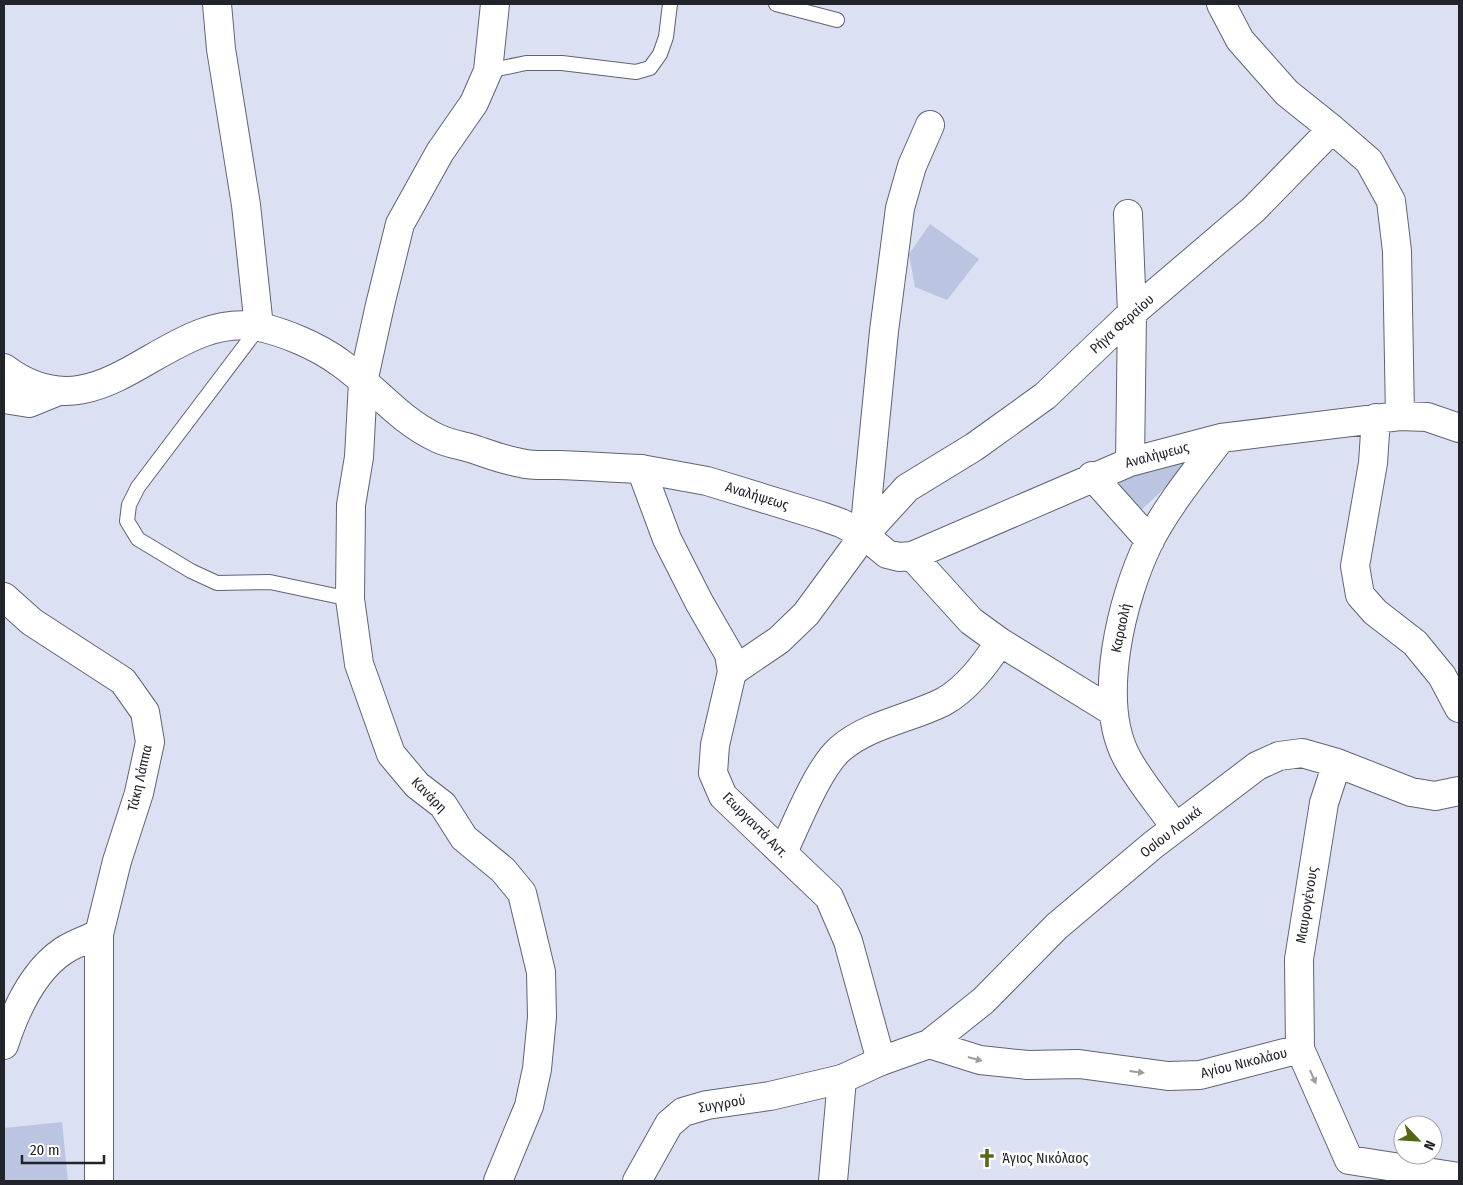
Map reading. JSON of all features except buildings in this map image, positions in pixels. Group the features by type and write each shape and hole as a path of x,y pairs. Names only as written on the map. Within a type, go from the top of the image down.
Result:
{"street":[{"path":"217,4 221,49 246,205 259,327"},
{"name":"Κανάρη","path":"495,4 488,71 474,103 440,152 400,224 363,382 359,457 351,505 350,599 359,664 391,754 417,785 443,805 464,838 503,870 522,893 541,972 542,1017 537,1069 529,1106 498,1181"},
{"path":"1221,4 1240,40 1287,93 1369,161 1391,201 1397,251 1388,417 1372,463 1355,566 1360,595 1375,612 1415,643 1442,676 1459,708"},
{"path":"864,535 884,331 900,208 912,166 930,125"},
{"name":"Ρήγα Φεραίου","path":"732,672 779,640 806,614 864,535 907,488 974,447 1045,396 1132,313 1254,209 1332,129"},
{"path":"1128,214 1132,313 1130,462"},
{"name":"Αναλήψεως","path":"56,392 77,391 121,377 180,342 228,326 259,327 298,340 338,362 363,382 394,412 438,438 521,463 641,469 708,481 828,519 864,535 887,554 899,557 912,556 1092,476 1130,462 1221,438 1388,417 1427,417 1459,428"},
{"path":"4,368 27,384 56,392"},
{"path":"4,400 29,403 56,392"},
{"name":"Καραολή","path":"1175,827 1126,758 1112,711 1114,660 1128,596 1150,541 1174,502 1221,438"},
{"name":"Γεωργαντά Αντ.","path":"641,469 667,539 699,602 729,654 732,672 715,745 713,773 722,796 783,852 829,898 848,941 880,1061"},
{"path":"1092,476 1150,541"},
{"path":"912,556 970,621 1000,642 1112,711"},
{"name":"Τάκη Λάππα","path":"4,597 32,622 123,680 145,712 150,742 139,793 117,861 99,934 99,1181"},
{"path":"783,852 824,769 839,750 862,734 944,701 979,672 1000,642"},
{"name":"Οσίου Λουκά","path":"880,1061 929,1044 983,1002 1057,926 1175,827 1257,766 1279,756 1302,753 1411,792 1435,796 1459,791"},
{"name":"Μαυρογένους","path":"1300,1049 1299,959 1324,804 1337,764"},
{"path":"4,1045 14,1016 36,978 63,951 99,934"},
{"name":"Αγίου Νικολάου","path":"929,1044 980,1060 1028,1065 1079,1064 1168,1076 1200,1075 1300,1049 1346,1171 1459,1177"},
{"name":"Συγγρού","path":"637,1181 669,1124 684,1112 707,1106 770,1096 842,1079 880,1061"},
{"path":"833,1181 842,1079"}],"lane":[{"path":"488,71 526,63 562,63 636,72 650,68 660,54 666,38 670,4"},
{"path":"776,4 837,20"},
{"path":"259,327 138,487 129,505 128,520 138,539 191,571 217,583 270,582 350,599"}],"shaded area":[{"path":"930,224 979,259 947,300 915,287 909,254"},
{"path":"1202,453 1135,516 1110,478"},
{"path":"62,1122 68,1181 4,1181 4,1128"}],"place":[{"name":"Άγιος Νικόλαος","path":"987,1158"}]}
